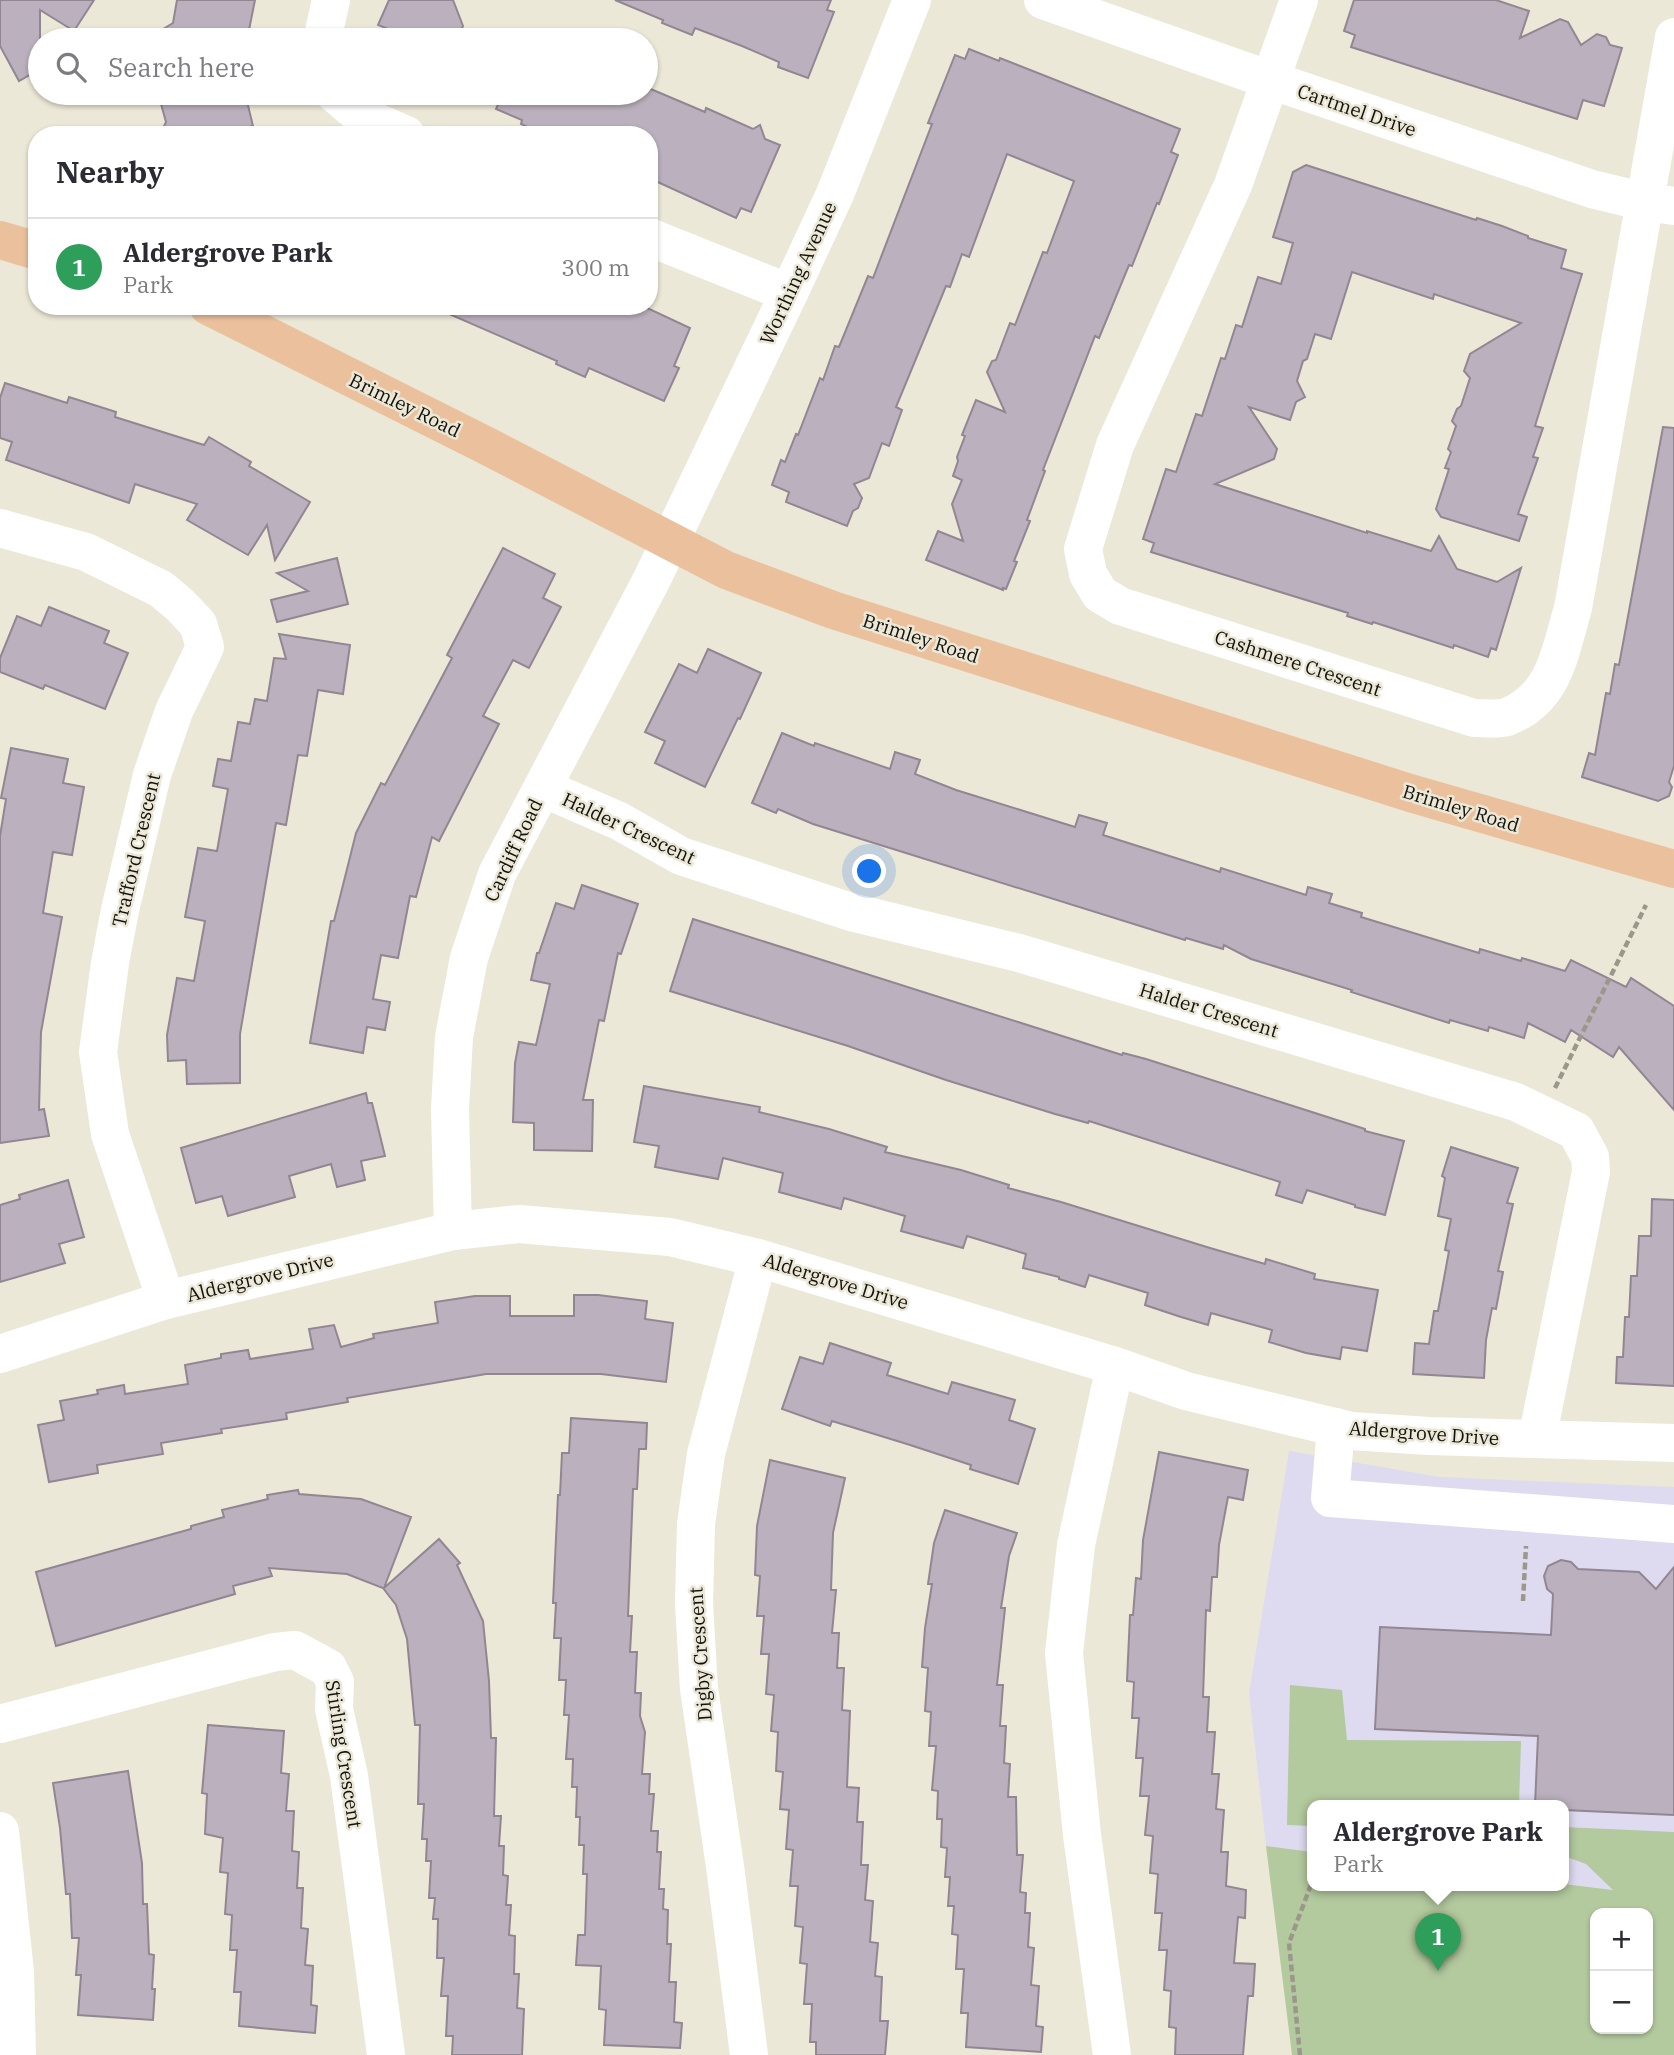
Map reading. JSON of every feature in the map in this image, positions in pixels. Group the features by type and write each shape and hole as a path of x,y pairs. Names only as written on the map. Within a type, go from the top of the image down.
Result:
{"main road":[{"path":"0,240 28,248"},
{"name":"Brimley Road","path":"226,315 726,570 833,610 1410,793 1674,869"}],"street":[{"path":"325,28 331,0"},
{"name":"Worthing Avenue","path":"671,540 835,194 912,0"},
{"name":"Cartmel Drive","path":"1043,0 1592,189 1659,204"},
{"name":"Cashmere Crescent","path":"1299,0 1233,185 1115,445 1083,549 1088,574 1100,594 1120,606 1474,718 1505,718 1534,702 1551,680 1573,608 1659,204 1674,37"},
{"path":"348,105 360,115 385,126"},
{"path":"658,241 789,293"},
{"name":"Trafford Crescent","path":"0,528 86,552 160,589 198,624 205,647 174,711 152,775 120,910 110,963 99,1052 110,1134 166,1300"},
{"name":"Cardiff Road","path":"453,1231 450,1109 453,1049 469,958 498,874 671,540"},
{"name":"Halder Crescent","path":"542,788 620,821 681,856 851,912 1020,953 1516,1102 1576,1131 1590,1157 1591,1172 1538,1439"},
{"name":"Aldergrove Drive","path":"0,1354 166,1300 453,1231 519,1224 656,1236 758,1258 1115,1366 1186,1391 1351,1431 1429,1436 1674,1443"},
{"name":"Digby Crescent","path":"749,2055 699,1689 694,1604 696,1524 706,1454 758,1258"},
{"path":"1112,2055 1082,1835 1064,1653 1076,1545 1115,1366"},
{"path":"1336,1427 1330,1498 1674,1524"},
{"name":"Stirling Crescent","path":"0,1724 275,1652 295,1650 328,1668 335,1682 334,1709 349,1776 386,2055"},
{"path":"0,1831 15,1972 17,2055"}],"path":[{"path":"1542,1113 1646,905"},
{"path":"1300,2055 1289,1943 1309,1891"}],"shaded area":[{"path":"1289,1451 1440,1477 1674,1487 1674,1897 1569,1885 1569,1800 1307,1800 1307,1851 1266,1846 1249,1693"}],"green space":[{"path":"1290,1685 1342,1690 1347,1740 1521,1741 1519,1800 1307,1800 1307,1826 1287,1825"},
{"path":"1569,1827 1674,1832 1674,2055 1292,2055 1266,1846 1307,1851 1307,1891 1569,1891 1569,1885 1613,1890 1586,1864 1569,1858"}],"building":[{"path":"0,0 94,0 76,28 69,28 40,10 40,28 28,28 28,76 19,81 0,46"},
{"path":"177,0 255,0 249,28 165,28 173,23"},
{"path":"389,0 453,0 463,26 386,28 378,25"},
{"path":"615,0 831,0 827,10 834,12 808,78 778,67 779,62 742,46 695,28 692,35"},
{"path":"1354,0 1496,0 1529,11 1520,38 1560,19 1568,22 1581,45 1597,34 1606,37 1610,45 1622,48 1604,106 1583,100 1577,119 1351,47 1355,35 1344,31"},
{"path":"969,49 999,61 1000,58 1180,129 1171,152 1178,155 1099,338 1095,336 1043,470 1045,471 1027,520 1030,521 1014,561 1017,562 1006,589 1003,590 926,560 938,531 963,541 952,504 962,480 953,476 965,436 962,435 976,400 1005,412 987,372 992,361 996,360 1010,323 1015,325 1043,252 1047,253 1074,181 1007,154 969,257 962,254 950,287 946,286 896,407 902,410 889,446 882,443 869,478 854,484 862,498 847,526 786,502 789,492 772,485 781,460 785,462 796,434 798,435 820,378 823,380 835,346 839,347 868,276 873,278 932,124 928,123 955,55 965,59"},
{"path":"658,92 705,112 706,108 753,129 760,125 765,139 780,145 751,212 741,208 736,218 658,182 658,126 525,126 521,124 522,120 496,109 498,105 658,105"},
{"path":"161,105 248,105 253,126 164,126 166,122"},
{"path":"1306,165 1502,226 1528,238 1566,250 1561,268 1582,274 1535,426 1543,428 1533,457 1538,458 1518,514 1527,517 1519,541 1441,517 1436,509 1449,469 1445,468 1451,452 1448,449 1456,426 1452,421 1461,406 1470,378 1464,371 1470,354 1521,323 1434,294 1433,299 1352,272 1331,339 1315,334 1307,359 1303,361 1297,381 1305,397 1296,402 1290,420 1249,407 1277,449 1274,459 1215,484 1431,551 1439,536 1457,569 1497,582 1521,568 1496,650 1491,648 1488,657 1454,645 1453,648 1373,622 1372,624 1347,616 1348,613 1151,552 1154,543 1143,539 1166,469 1176,472 1196,414 1202,416 1221,358 1225,359 1236,325 1242,327 1258,277 1281,284 1293,243 1273,237 1293,172"},
{"path":"658,313 690,328 674,366 679,368 664,401 589,368 585,377 556,364 557,361 452,315"},
{"path":"5,383 67,403 69,397 116,412 115,417 204,445 209,437 251,462 249,466 310,502 275,560 267,525 248,555 187,520 197,504 135,484 129,503 6,460 12,442 0,438 0,398"},
{"path":"1663,427 1674,428 1674,766 1669,782 1672,787 1669,796 1658,801 1582,777 1589,753 1595,755 1606,693 1610,694 1615,664 1619,665"},
{"path":"503,548 555,574 543,598 561,607 529,668 513,660 483,716 499,724 439,841 432,837 416,897 410,896 398,958 381,955 373,999 390,1002 385,1030 367,1027 363,1053 310,1043 331,921 334,921 356,833 381,783 385,785 452,658 447,655"},
{"path":"337,558 348,604 277,622 271,600 308,591 277,573"},
{"path":"49,607 109,631 104,643 128,653 105,709 45,685 43,689 0,672 0,658 17,616 41,626"},
{"path":"279,634 350,645 343,694 318,690 307,756 298,755 286,825 276,823 240,1034 240,1083 187,1084 186,1060 168,1061 167,1035 177,978 194,981 205,921 185,917 198,848 217,851 228,789 213,786 218,759 231,761 238,722 250,724 255,699 267,701 274,658 286,659"},
{"path":"708,649 761,673 705,787 655,763 665,741 645,732 679,664 697,673"},
{"path":"782,733 814,746 815,743 890,769 895,752 920,760 915,774 956,790 1075,827 1079,815 1107,823 1103,835 1220,872 1221,868 1306,895 1308,887 1332,894 1329,903 1362,913 1361,917 1479,953 1480,949 1565,971 1571,960 1626,987 1631,978 1674,1006 1674,1110 1619,1047 1613,1057 1571,1030 1565,1042 1528,1023 1524,1038 1489,1027 1488,1031 1450,1020 1449,1023 1251,959 1224,945 1223,949 1186,938 1185,940 813,824 778,809 776,813 752,803"},
{"path":"11,748 68,759 63,783 84,787 72,855 53,852 43,913 62,917 41,1032 39,1110 44,1109 49,1136 0,1143 0,836 6,799 1,798"},
{"path":"582,885 638,904 621,954 618,953 604,1021 599,1020 583,1100 593,1100 592,1151 534,1150 534,1123 513,1122 515,1063 519,1042 536,1045 550,984 531,980 537,953 556,903 574,909"},
{"path":"693,919 1404,1141 1385,1215 1307,1190 1302,1203 1276,1195 1280,1182 1089,1121 1088,1123 1055,1114 946,1080 848,1046 670,991"},
{"path":"644,1086 760,1107 759,1112 887,1147 885,1152 961,1170 1009,1185 1008,1188 1265,1264 1266,1259 1315,1274 1314,1279 1378,1290 1367,1351 1342,1347 1340,1359 1306,1353 1269,1342 1272,1330 1211,1313 1208,1325 1181,1317 1145,1305 1148,1293 1089,1275 1085,1287 1023,1268 1026,1254 967,1236 963,1248 901,1231 905,1216 844,1198 841,1209 779,1192 783,1173 723,1158 718,1179 655,1167 659,1146 634,1142"},
{"path":"366,1093 368,1103 372,1103 385,1156 361,1161 365,1180 337,1187 331,1164 289,1176 295,1197 228,1216 222,1196 196,1203 181,1148"},
{"path":"1451,1147 1518,1168 1507,1203 1513,1204 1498,1271 1503,1272 1496,1309 1492,1308 1486,1340 1484,1378 1413,1374 1415,1343 1429,1344 1449,1251 1445,1250 1451,1219 1438,1216 1445,1178 1442,1176"},
{"path":"68,1180 84,1237 59,1244 65,1263 0,1282 0,1205 20,1199 19,1195"},
{"path":"1652,1199 1674,1200 1674,1386 1616,1383 1617,1357 1623,1357 1625,1317 1629,1317 1631,1276 1637,1276 1639,1236 1651,1236"},
{"path":"574,1295 647,1301 645,1319 673,1323 666,1382 601,1374 486,1374 347,1398 348,1402 286,1413 287,1419 221,1429 222,1433 161,1443 163,1454 97,1465 98,1473 49,1482 38,1425 64,1420 60,1401 98,1394 97,1390 124,1385 125,1394 188,1384 185,1365 221,1358 221,1354 248,1350 250,1359 313,1349 309,1329 334,1325 341,1347 374,1338 373,1334 438,1323 435,1302 475,1296 510,1296 510,1316 574,1316"},
{"path":"830,1343 891,1363 887,1375 948,1394 952,1382 1015,1400 1009,1420 1035,1429 1018,1484 970,1469 971,1465 907,1444 832,1421 830,1426 782,1409 800,1357 823,1364"},
{"path":"571,1418 647,1423 646,1449 639,1449 637,1489 633,1489 628,1616 632,1616 630,1652 637,1652 635,1693 641,1693 640,1716 645,1732 642,1774 650,1774 649,1794 654,1794 651,1831 658,1831 657,1852 661,1852 659,1889 664,1889 663,1909 668,1910 667,1944 671,1944 669,1982 676,1982 674,2022 682,2023 680,2048 604,2045 606,2010 599,2009 601,1966 576,1965 578,1935 585,1935 587,1874 583,1874 584,1845 579,1845 577,1787 572,1787 573,1759 566,1759 569,1715 564,1715 566,1680 559,1680 561,1638 554,1638 556,1603 553,1603 562,1453 569,1453"},
{"path":"1159,1452 1248,1470 1243,1500 1228,1497 1219,1545 1217,1577 1212,1577 1210,1611 1206,1610 1203,1697 1209,1697 1207,1732 1215,1732 1212,1774 1219,1774 1216,1809 1224,1810 1221,1852 1228,1852 1226,1886 1246,1890 1245,1918 1238,1917 1234,1963 1255,1964 1253,1996 1248,1996 1243,2055 1175,2055 1176,2028 1169,2027 1171,1991 1164,1990 1167,1950 1159,1950 1162,1913 1155,1913 1158,1874 1150,1873 1153,1836 1145,1835 1149,1796 1140,1796 1143,1758 1136,1758 1139,1718 1132,1718 1134,1682 1127,1681 1130,1615 1133,1615 1136,1578 1141,1579 1143,1540"},
{"path":"770,1460 845,1478 833,1533 831,1590 836,1590 832,1633 839,1633 837,1668 844,1668 842,1710 850,1711 847,1787 859,1788 857,1822 863,1822 861,1865 868,1865 865,1900 873,1901 870,1942 878,1943 875,1976 882,1977 880,2021 888,2021 885,2055 816,2055 816,2042 810,2042 812,2004 804,2004 807,1964 800,1963 803,1927 795,1926 798,1886 790,1886 793,1850 786,1849 789,1810 780,1809 783,1772 776,1771 778,1732 771,1731 774,1695 766,1694 769,1654 761,1654 764,1616 757,1616 760,1576 755,1575 757,1526"},
{"path":"298,1490 299,1494 361,1499 411,1517 384,1588 439,1539 460,1563 457,1565 483,1621 491,1738 496,1738 494,1816 501,1816 499,1846 504,1846 503,1875 508,1876 506,1905 511,1905 509,1935 515,1936 514,1974 519,1974 517,2008 524,2009 522,2055 452,2055 453,2036 446,2036 448,1996 441,1996 444,1958 437,1958 438,1919 433,1919 435,1898 429,1898 431,1861 426,1861 427,1839 422,1839 424,1804 418,1804 420,1725 415,1725 407,1639 396,1605 383,1588 347,1574 269,1568 272,1576 233,1586 235,1594 56,1646 36,1572 191,1529 191,1526 224,1517 222,1510 268,1499 267,1495"},
{"path":"945,1510 1017,1533 1009,1556 1001,1608 1005,1608 997,1685 1003,1685 1000,1726 1006,1726 1004,1763 1010,1764 1008,1797 1016,1797 1017,1855 1023,1855 1020,1892 1026,1893 1025,1913 1030,1913 1028,1947 1034,1948 1031,1985 1039,1986 1036,2026 1043,2027 1041,2052 966,2047 968,2013 961,2013 964,1969 956,1969 958,1935 952,1934 954,1906 948,1906 950,1877 945,1877 947,1848 941,1847 942,1819 937,1819 938,1791 932,1790 936,1746 929,1746 931,1712 925,1711 928,1668 922,1667 934,1543"},
{"path":"1561,1560 1571,1562 1578,1569 1639,1572 1656,1589 1674,1567 1674,1815 1569,1810 1569,1800 1535,1800 1538,1736 1375,1729 1380,1627 1551,1635 1553,1594 1547,1589 1544,1576 1548,1566"},
{"path":"208,1725 284,1731 281,1773 289,1774 286,1811 294,1811 292,1851 299,1852 297,1888 303,1888 301,1928 308,1929 305,1965 313,1966 311,2005 317,2006 315,2033 239,2026 241,1992 234,1992 237,1950 230,1950 232,1915 225,1914 228,1873 220,1872 223,1838 205,1834 207,1794 202,1793"},
{"path":"128,1771 142,1863 143,1904 147,1904 149,1954 154,1955 153,2020 78,2015 81,1975 76,1975 79,1938 72,1938 70,1894 66,1894 53,1783"}],"place":[{"name":"Aldergrove Park","path":"1438,1971"}]}
